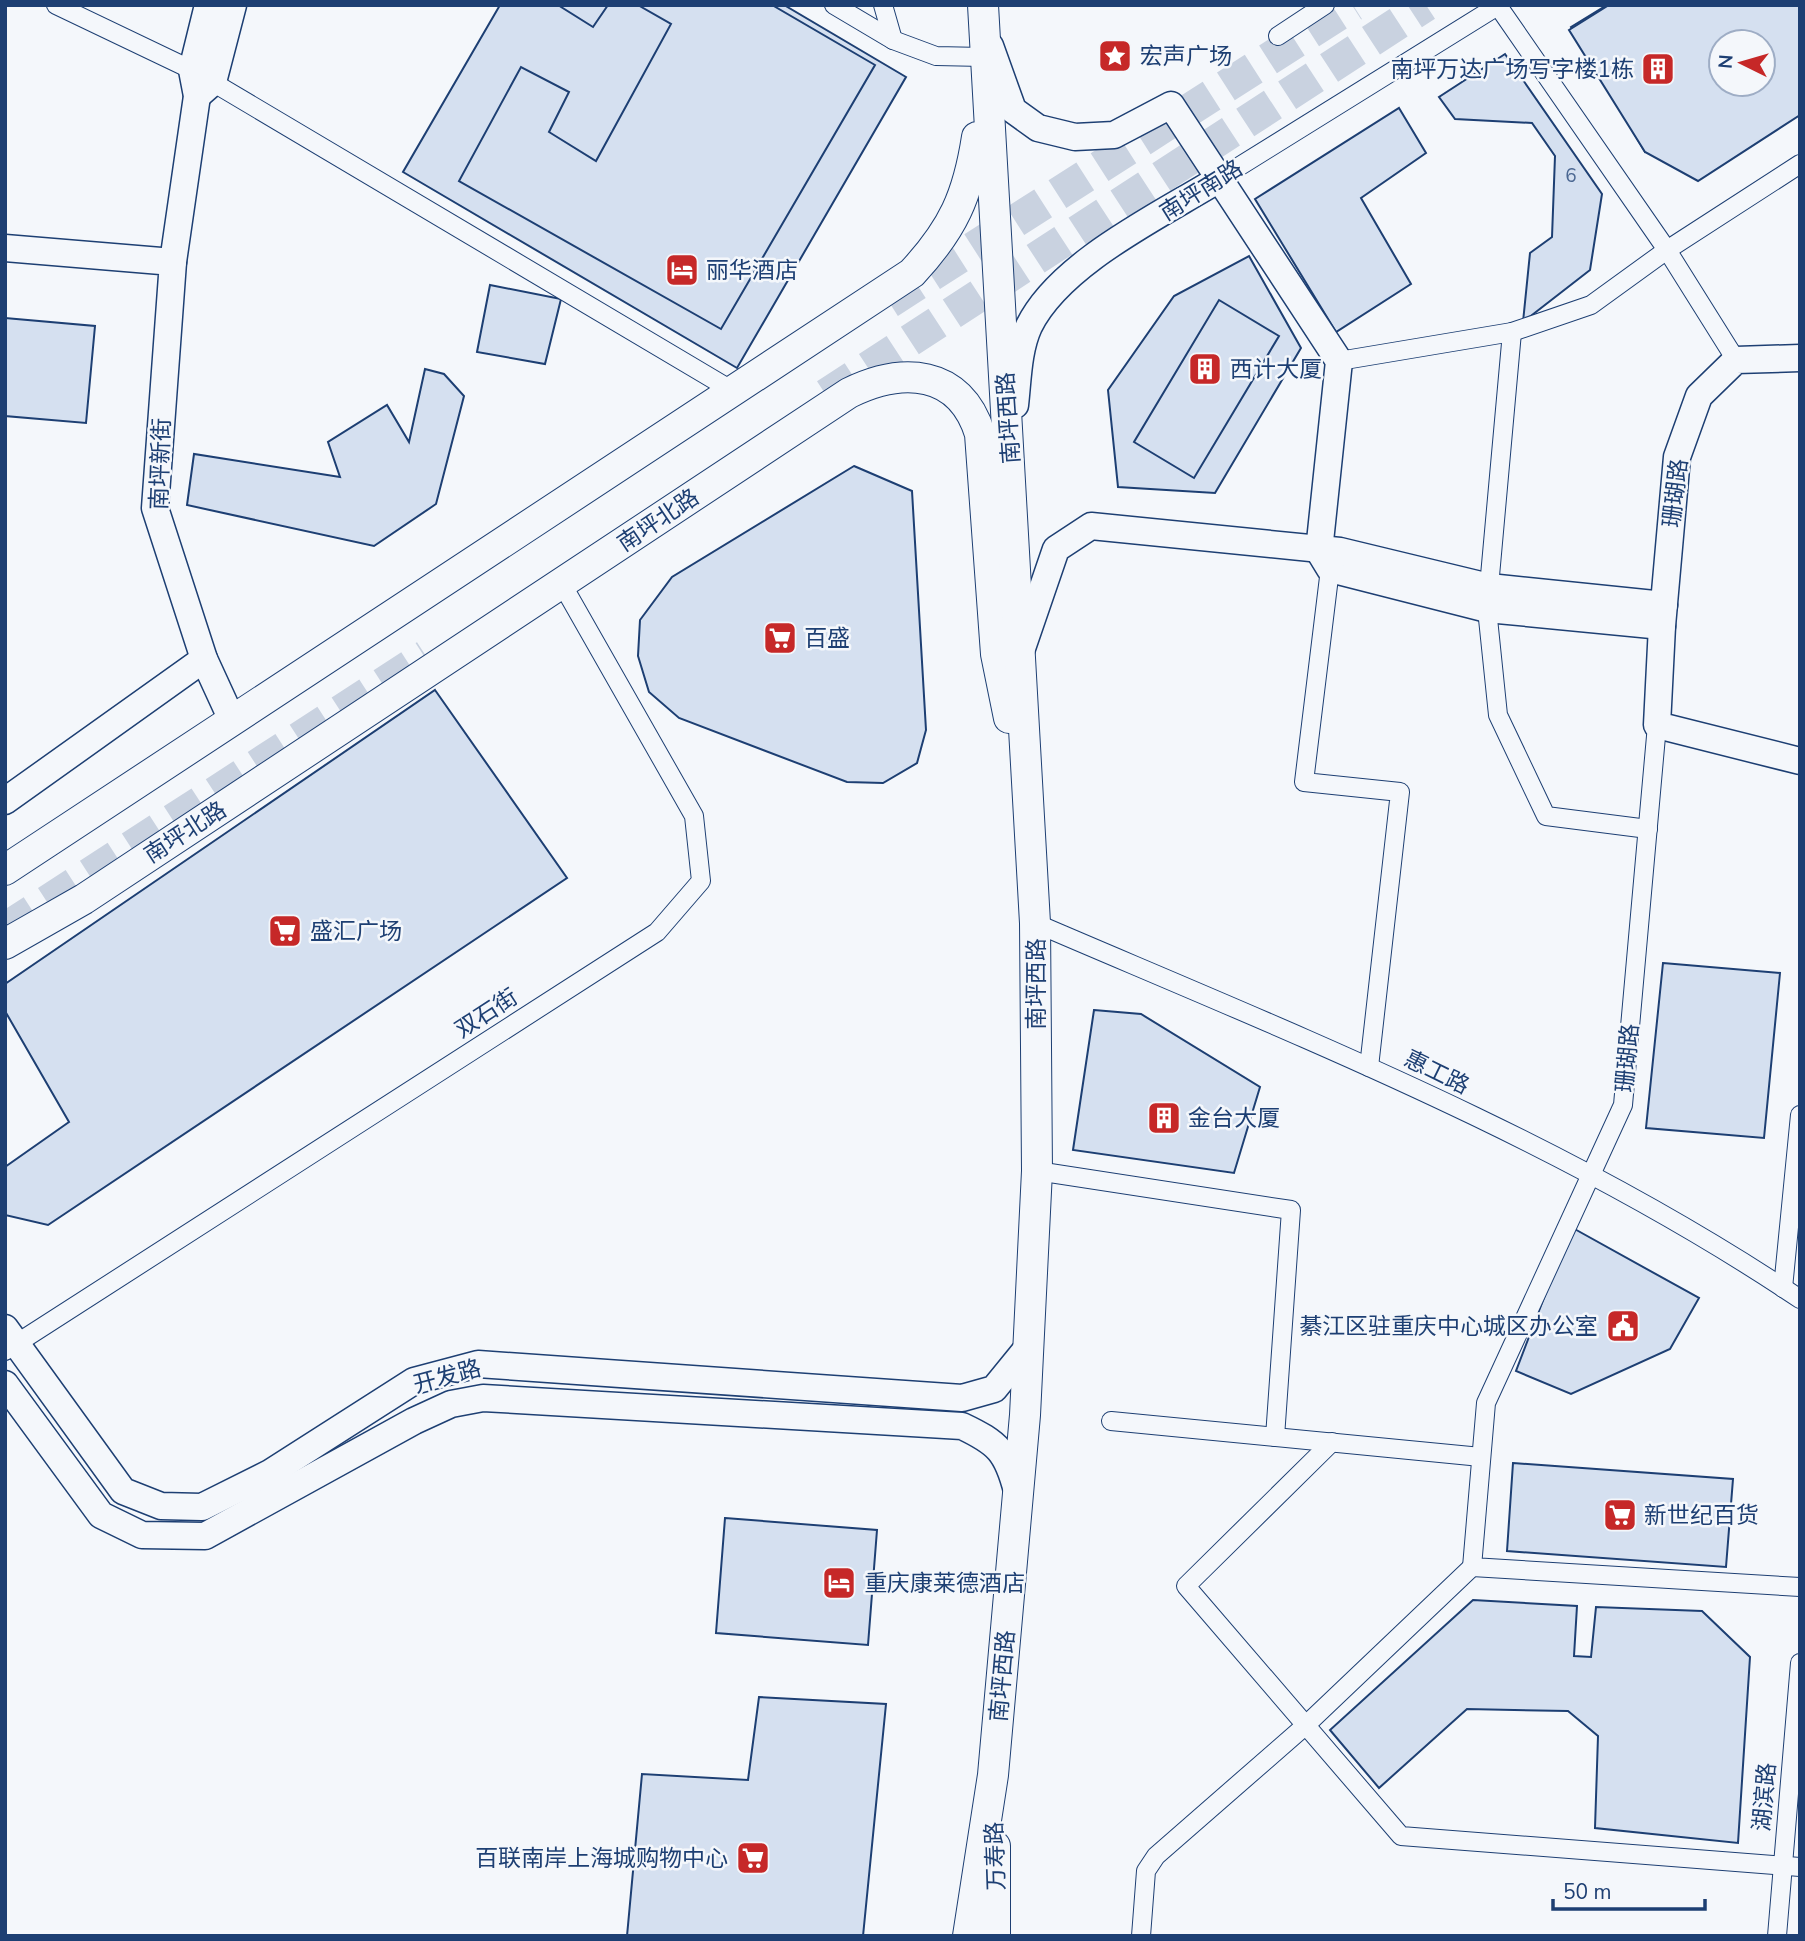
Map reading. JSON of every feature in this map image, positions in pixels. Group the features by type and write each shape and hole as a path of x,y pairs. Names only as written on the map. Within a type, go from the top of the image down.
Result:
{"main road":[{"path":"5,870 912,273 937,246 955,220 969,183 977,139 983,31"},
{"name":"南坪西路","path":"968,1936 993,1775 1018,1493 1037,1171 1035,923 1030,817 1011,453 983,31"},
{"name":"南坪北路","path":"5,944 84,899 849,393 874,380 897,376 923,378 945,386 961,396 974,412 981,434 996,654 1030,817"},
{"name":"万寿路","path":"993,1775 995,1936"}],"street":[{"path":"56,5 200,82 733,391"},
{"path":"200,82 208,5"},
{"path":"200,82 233,5"},
{"path":"834,5 893,40 936,56 983,31 1013,110 1038,128 1075,137 1114,135 1171,105 1339,361 1329,557 1304,782 1400,792 1369,1067"},
{"path":"883,5 893,40"},
{"path":"1278,36 1325,5"},
{"path":"1499,6 1667,250 1736,360 1800,358"},
{"name":"南坪南路","path":"1011,453 1020,352 1028,327 1061,281 1079,266 1499,6"},
{"name":"南坪新街","path":"200,82 173,262 155,508 204,659 232,720"},
{"path":"1339,361 1512,332 1591,305 1667,250 1800,164"},
{"path":"5,248 173,262"},
{"path":"1512,332 1488,598 1497,715 1546,816 1648,829"},
{"name":"珊瑚路","path":"1472,1566 1486,1403 1623,1105 1657,725 1663,615 1677,457 1699,396 1736,360"},
{"path":"1020,653 1056,549 1091,526 1329,557 1488,598 1663,615"},
{"name":"双石街","path":"9,1341 657,932 701,881 694,816 562,584"},
{"path":"5,801 204,659"},
{"path":"1657,725 1800,761"},
{"name":"惠工路","path":"1035,923 1369,1067 1592,1174 1800,1299"},
{"path":"1783,1288 1800,1115"},
{"path":"1037,1171 1291,1210 1275,1437"},
{"name":"开发路","path":"9,1341 123,1491 161,1506 202,1507 270,1473 414,1381 478,1364 528,1365 962,1398 994,1389 1028,1346"},
{"name":"开发路","path":"5,1384 101,1515 142,1535 205,1536 414,1421 451,1404 483,1398 962,1426 992,1440 1009,1461 1018,1493"},
{"path":"1111,1421 1481,1457"},
{"path":"1332,1442 1186,1586 1402,1836 1791,1867"},
{"path":"1141,1936 1146,1871 1156,1856 1306,1725 1472,1566 1800,1587"},
{"name":"湖滨路","path":"1777,1936 1791,1867 1800,1663"}],"building":[{"name":"丽华酒店","path":"500,5 784,5 906,77 737,368 403,172"},
{"path":"558,5 608,5 593,27"},
{"name":"丽华酒店","path":"638,5 772,5 875,65 721,329 459,181 521,67 569,92 549,132 596,161 671,24"},
{"name":"南坪万达广场写字楼1栋","path":"1607,5 1693,5 1707,29 1707,98 1736,98 1645,152 1571,27"},
{"path":"1609,5 1800,5 1800,115 1698,181 1645,152 1569,30"},
{"path":"1505,54 1602,194 1590,270 1523,322 1530,253 1552,237 1555,156 1532,123 1455,119 1439,97"},
{"path":"1399,108 1426,153 1361,198 1411,284 1336,332 1255,199"},
{"name":"西计大厦","path":"1249,256 1301,348 1215,493 1118,487 1108,390 1174,296"},
{"path":"490,285 561,299 545,364 477,352"},
{"path":"1219,300 1279,336 1194,478 1134,442"},
{"path":"5,318 95,326 86,423 5,416"},
{"path":"425,369 444,374 464,396 436,504 374,546 187,505 194,454 340,477 328,442 387,405 409,442"},
{"name":"百盛","path":"854,466 912,491 926,730 917,763 883,783 847,782 679,718 649,692 638,656 640,620 672,577"},
{"name":"盛汇广场","path":"435,690 567,878 48,1225 5,1215 5,1167 69,1122 5,1011 5,984"},
{"path":"1663,963 1780,973 1764,1138 1646,1128"},
{"name":"金台大厦","path":"1094,1010 1141,1014 1260,1087 1234,1173 1073,1150"},
{"path":"1571,1227 1699,1298 1670,1349 1571,1394 1516,1371"},
{"name":"新世纪百货","path":"1513,1463 1733,1479 1726,1567 1507,1551"},
{"path":"725,1518 877,1530 868,1645 716,1633"},
{"path":"1473,1600 1577,1606 1574,1656 1591,1657 1596,1607 1702,1611 1750,1657 1738,1843 1595,1828 1598,1736 1568,1711 1467,1709 1379,1788 1330,1730"},
{"name":"百联南岸上海城购物中心","path":"759,1697 886,1704 863,1936 627,1936 642,1774 748,1780"}],"tunnel":[{"path":"889,302 1353,5"},
{"path":"826,395 1426,5"},
{"path":"5,929 426,656"}],"place":[{"name":"宏声广场","path":"1115,56"},
{"name":"南坪万达广场写字楼1栋","path":"1658,69"},
{"name":"丽华酒店","path":"682,270"},
{"name":"西计大厦","path":"1205,369"},
{"name":"百盛","path":"780,638"},
{"name":"盛汇广场","path":"285,931"},
{"name":"金台大厦","path":"1164,1118"},
{"name":"綦江区驻重庆中心城区办公室","path":"1623,1326"},
{"name":"新世纪百货","path":"1620,1515"},
{"name":"重庆康莱德酒店","path":"839,1583"},
{"name":"百联南岸上海城购物中心","path":"753,1858"}]}
